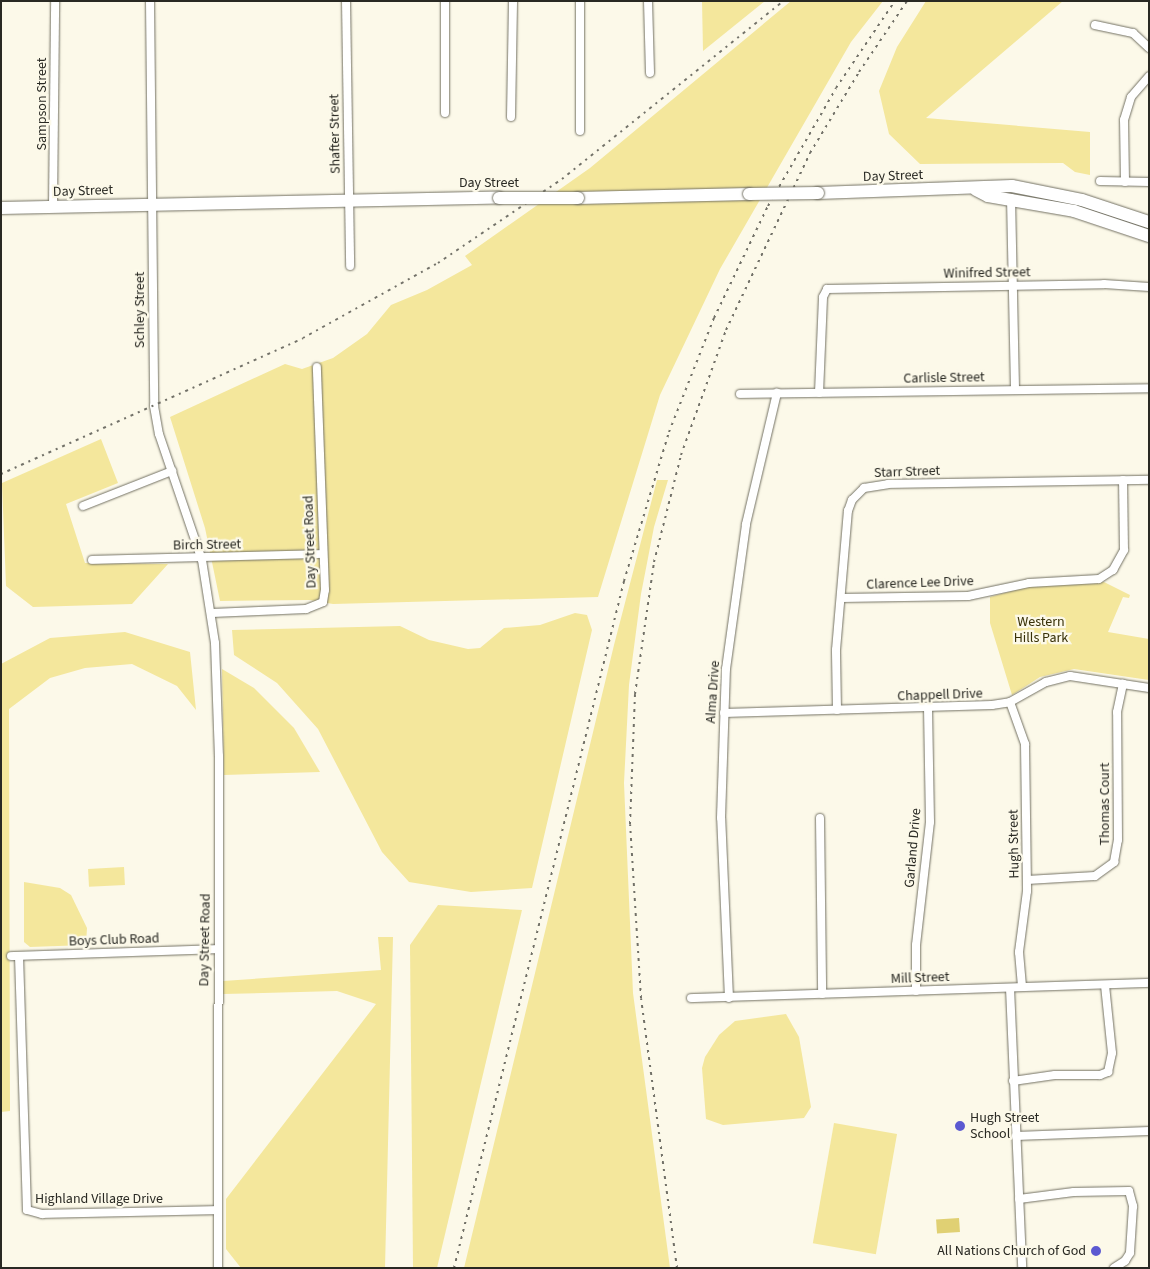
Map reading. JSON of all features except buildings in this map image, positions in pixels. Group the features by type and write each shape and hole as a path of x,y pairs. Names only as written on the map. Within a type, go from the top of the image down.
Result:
{"main road":[{"name":"Day Street","path":"1,208 349,199 578,198 976,190 988,185 1047,192 1149,222"},
{"name":"Day Street","path":"976,190 988,196 1011,198 1074,211 1149,236"}],"street":[{"name":"Sampson Street","path":"53,206 55,1"},
{"name":"Schley Street","path":"150,1 154,204 154,406 172,471 202,558 212,612"},
{"name":"Shafter Street","path":"346,1 350,266"},
{"path":"445,1 445,112"},
{"path":"511,117 512,1"},
{"path":"580,1 580,131"},
{"path":"648,1 650,73"},
{"path":"1095,25 1133,32 1149,48"},
{"path":"1125,182 1124,120 1132,97 1149,76"},
{"path":"1100,181 1149,182"},
{"path":"1011,198 1014,390"},
{"name":"Winifred Street","path":"820,392 825,290 1011,286 1149,287"},
{"name":"Day Street Road","path":"218,1268 217,949 219,746 212,612 306,609 323,602 325,590 322,554 317,367"},
{"name":"Carlisle Street","path":"740,394 1149,388"},
{"name":"Alma Drive","path":"729,998 721,861 724,713 739,560 777,394"},
{"path":"83,506 172,471"},
{"name":"Clarence Lee Drive","path":"841,598 968,596 1029,583 1100,579 1118,564 1124,550 1123,480"},
{"name":"Starr Street","path":"837,710 841,598 849,507 858,493 868,486 1149,480"},
{"name":"Birch Street","path":"92,560 322,554"},
{"name":"Chappell Drive","path":"724,713 928,708 1010,702 1062,676 1149,688"},
{"name":"Thomas Court","path":"1026,880 1095,876 1114,862 1118,840 1117,712 1123,684"},
{"name":"Hugh Street","path":"1010,702 1025,744 1026,880 1018,952 1022,988"},
{"name":"Garland Drive","path":"916,991 916,945 930,822 928,708"},
{"path":"820,818 822,994"},
{"name":"Boys Club Road","path":"15,956 217,949"},
{"name":"Highland Village Drive","path":"15,956 25,1204 29,1212 218,1210"},
{"name":"Mill Street","path":"691,998 1149,983"},
{"path":"1013,1081 1106,1073 1112,1053 1105,985"},
{"path":"1010,988 1022,1268"},
{"path":"1016,1136 1149,1131"},
{"path":"1019,1199 1074,1192 1129,1191 1133,1206 1128,1259 1114,1268"}],"green space":[{"path":"702,1 765,1 703,51"},
{"path":"791,1 883,1 851,42 720,269 660,395 598,597 333,604 310,600 220,601 205,528 170,417 285,364 302,369 333,358 367,334 391,305 427,290 472,265 465,256 590,168"},
{"path":"926,1 1063,1 926,118 1090,132 1090,175 1075,172 1063,163 920,164 889,134 879,91 897,47"},
{"path":"101,439 118,483 66,504 85,563 168,564 132,604 33,607 6,586 2,483"},
{"path":"657,480 668,480 654,527 641,594 629,685 624,783 633,993 670,1268 464,1268 614,645"},
{"name":"Western Hills Park","path":"1104,582 1130,595 1129,598 1123,597 1108,632 1149,639 1149,680 1074,669 1040,677 1012,695 990,623 990,597 1030,586"},
{"path":"575,613 587,615 592,630 532,888 471,892 409,882 382,852 318,729 277,683 234,655 232,630 400,626 429,640 468,649 480,648 504,628 540,625"},
{"path":"125,632 190,652 196,710 177,686 132,664 85,668 50,678 9,709 10,1111 1,1112 1,664 50,638"},
{"path":"222,669 254,688 294,728 320,772 224,775"},
{"path":"124,867 125,885 89,887 88,869"},
{"path":"24,882 60,888 71,895 87,928 86,945 30,947 24,942"},
{"path":"438,905 522,910 437,1268 413,1268 410,945"},
{"path":"378,937 393,937 385,1268 241,1268 226,1249 226,1199 376,1004 337,991 223,994 223,981 381,970"},
{"path":"786,1014 799,1037 811,1107 804,1118 723,1125 706,1119 702,1068 705,1057 719,1035 735,1021"},
{"path":"834,1123 897,1134 876,1254 813,1243"}],"shaded area":[{"path":"959,1218 960,1232 937,1234 936,1220"}],"railway":[{"path":"1,474 303,338 438,263 562,179 783,1"},
{"path":"454,1268 624,581 669,432 714,318 768,206 836,88 895,1"},
{"path":"677,1268 641,998 630,824 635,694 654,562 681,455 726,330 810,153 859,72 907,1"}],"place":[{"name":"Hugh Street School","path":"960,1126"},
{"name":"All Nations Church of God","path":"1096,1251"}]}
